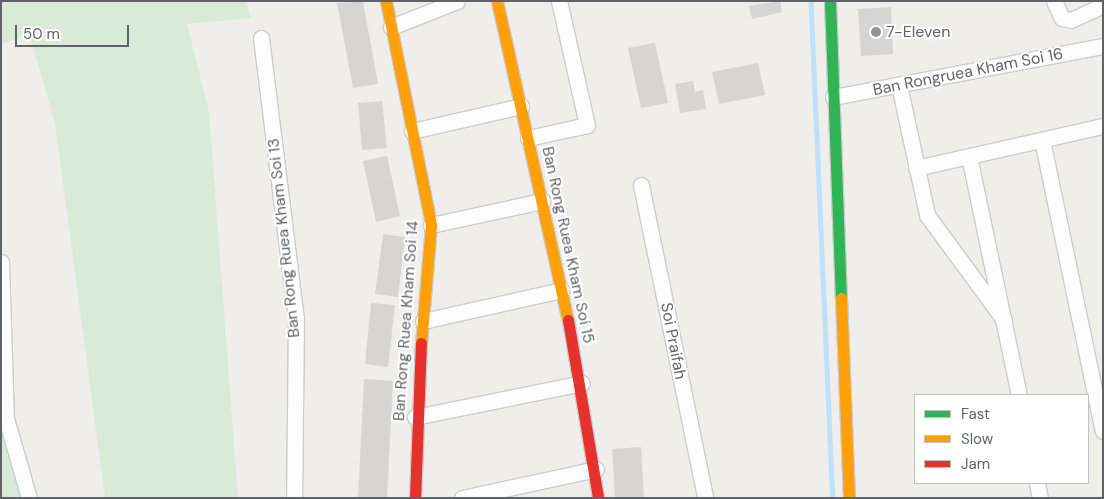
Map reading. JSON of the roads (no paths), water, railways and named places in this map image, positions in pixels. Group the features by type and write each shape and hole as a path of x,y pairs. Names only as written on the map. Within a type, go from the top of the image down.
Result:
{"street":[{"name":"Ban Rong Ruea Kham Soi 14","path":"386,1 431,225 415,417 415,498"},
{"path":"391,27 457,1"},
{"name":"Ban Rong Ruea Kham Soi 15","path":"497,1 582,383 596,469 598,498"},
{"path":"528,138 587,125 559,1"},
{"path":"830,1 849,498"},
{"path":"1054,1 1062,18 1071,20 1103,5"},
{"name":"Ban Rong Ruea Kham Soi 13","path":"261,38 296,318 294,498"},
{"name":"Ban Rongruea Kham Soi 16","path":"833,97 1103,46"},
{"path":"899,85 927,215 1004,320"},
{"path":"412,131 521,106"},
{"path":"916,168 1103,126"},
{"path":"1042,140 1103,430"},
{"path":"969,156 1019,394"},
{"name":"Soi Praifah","path":"641,185 705,498"},
{"path":"431,225 542,200"},
{"path":"1,262 6,418 28,498"},
{"path":"423,321 562,290"},
{"path":"415,417 582,383"},
{"path":"462,498 596,469"},
{"path":"1037,484 1040,498"}],"waterway":[{"path":"811,1 833,498"}],"place":[{"name":"7-Eleven","path":"876,32"}]}
